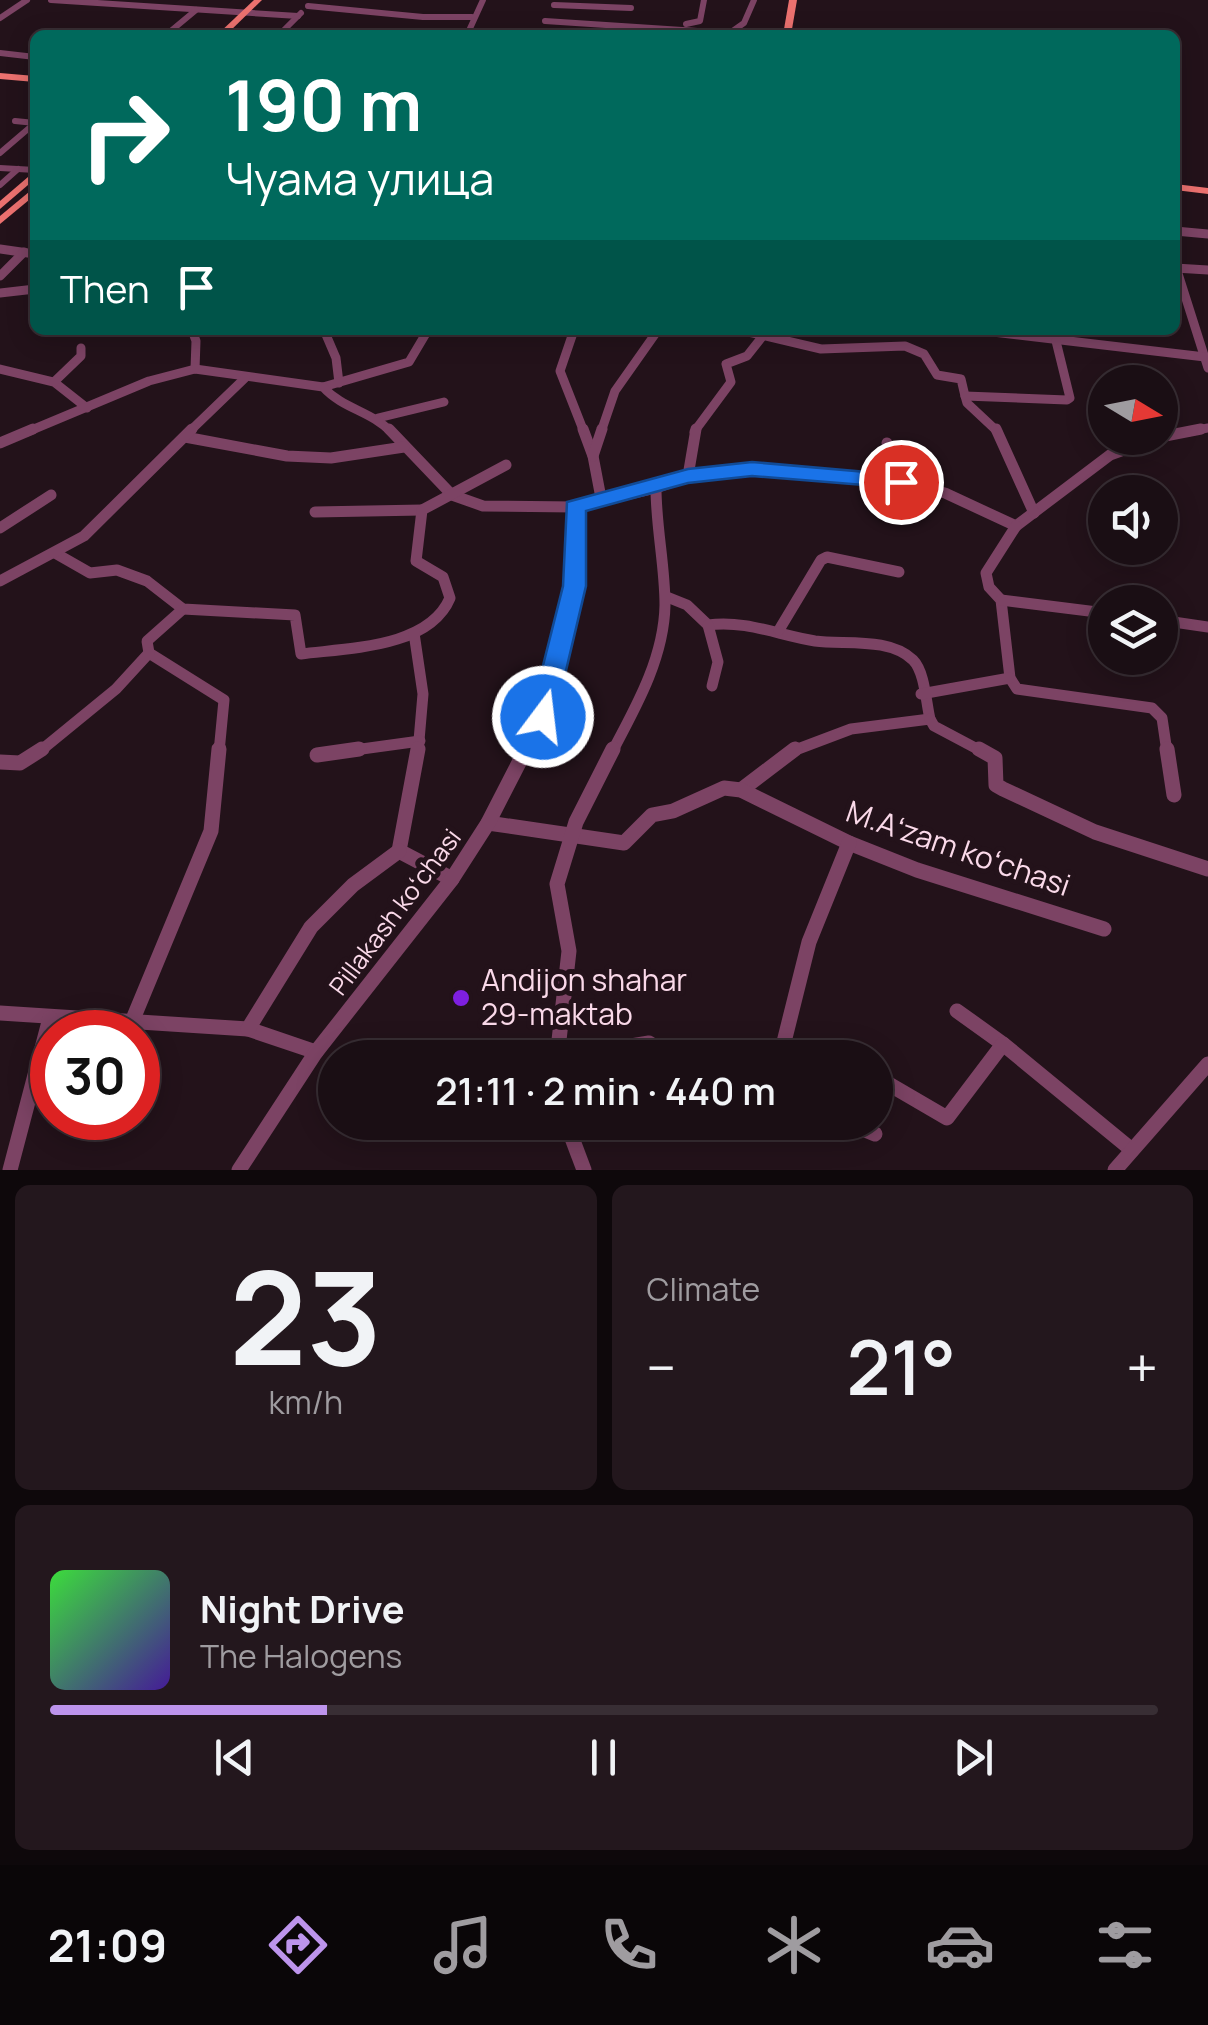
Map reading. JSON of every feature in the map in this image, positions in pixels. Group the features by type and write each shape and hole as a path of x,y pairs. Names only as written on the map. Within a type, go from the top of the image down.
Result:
{"main road":[{"path":"226,30 258,0"},
{"path":"788,30 793,0"},
{"path":"797,30 801,0"},
{"path":"0,78 30,81"},
{"path":"0,206 30,177"},
{"path":"1180,185 1208,188"},
{"path":"0,222 30,195"}],"street":[{"path":"1,17 26,0"},
{"path":"52,0 298,16"},
{"path":"468,30 483,0"},
{"path":"624,25 635,0"},
{"path":"684,28 688,21 700,20 704,0"},
{"path":"733,30 744,22 754,0"},
{"path":"285,30 311,3 433,18 472,17"},
{"path":"554,5 631,8"},
{"path":"172,30 196,10"},
{"path":"545,21 699,30"},
{"path":"0,53 30,56"},
{"path":"14,121 30,123"},
{"path":"0,153 30,127"},
{"path":"0,168 30,171"},
{"path":"0,185 18,169"},
{"path":"1180,231 1208,234"},
{"path":"0,249 30,253"},
{"path":"0,276 24,252"},
{"path":"1180,267 1208,270"},
{"path":"1009,335 1206,358 1180,281"},
{"path":"0,292 30,289"},
{"path":"194,335 195,370"},
{"path":"326,335 336,358 339,383"},
{"path":"0,443 148,381 195,370 324,387 410,362 425,335"},
{"path":"572,335 560,370 593,456 601,498"},
{"path":"593,456 616,392 655,335"},
{"path":"754,335 821,349 905,346 928,357 936,376 961,379 966,403 998,432 1034,513"},
{"path":"1105,335 1109,347"},
{"path":"688,476 692,434 732,382 726,364 747,356 762,338"},
{"path":"965,396 1070,398 1056,342"},
{"path":"54,382 72,369 81,356 80,348"},
{"path":"0,369 54,382 87,408"},
{"path":"0,581 55,553 104,520 246,378"},
{"path":"324,387 336,403 378,418 452,495 483,506 575,507 656,488 688,476 752,469 901,482 945,493 1016,526"},
{"path":"378,418 444,402"},
{"path":"1178,433 1208,428"},
{"path":"185,437 286,456 331,458 404,447"},
{"path":"887,443 901,482"},
{"path":"1110,455 1016,526 986,574 989,587 1001,600 1010,678 1017,689 1152,708 1162,718 1174,795"},
{"path":"315,512 374,514 376,510 422,510 506,465"},
{"path":"559,1040 569,949 556,888 571,834 658,650 667,598 654,528 656,488"},
{"path":"0,528 51,496"},
{"name":"Pillakash koʻchasi","path":"239,1170 316,1052 452,879 488,823 543,717 574,586 575,507"},
{"path":"55,553 90,573 117,570 146,581 184,609 294,614 300,654 414,633 438,622 448,599 443,577 416,561 422,510"},
{"path":"779,630 821,560 827,557 899,572"},
{"path":"667,598 687,605 708,626 718,662 712,686"},
{"path":"1001,600 1088,611"},
{"path":"0,762 20,764 33,757 116,688 149,653 148,641 184,609"},
{"path":"708,626 741,622 815,641 899,651 917,664 921,694 934,726 995,758 996,785 1110,838 1208,869"},
{"path":"1178,623 1208,627"},
{"path":"248,1029 312,927 353,885 399,851 420,741 422,694 414,633"},
{"path":"138,1010 211,831 224,700 149,653"},
{"path":"921,694 1010,678"},
{"path":"488,823 624,843 652,814 673,812 724,788 741,790 765,766 821,734 930,719"},
{"path":"317,754 420,741"},
{"name":"M.Aʻzam koʻchasi","path":"741,790 849,843 917,870 1104,929"},
{"path":"784,1040 809,942 849,843"},
{"path":"399,851 452,879"},
{"path":"958,1012 1004,1044 1132,1150"},
{"path":"0,1013 30,1016"},
{"path":"160,1021 248,1029 316,1052"},
{"path":"893,1082 902,1085 935,1114 947,1118 1004,1044"},
{"path":"1120,1168 1208,1064"},
{"path":"10,1170 30,1094"},
{"path":"573,1140 584,1170"}],"place":[{"name":"Andijon shahar 29-maktab","path":"461,998"}],"route":[{"path":"543,717 574,586 575,507 656,488 688,476 752,469 901,482"}]}
